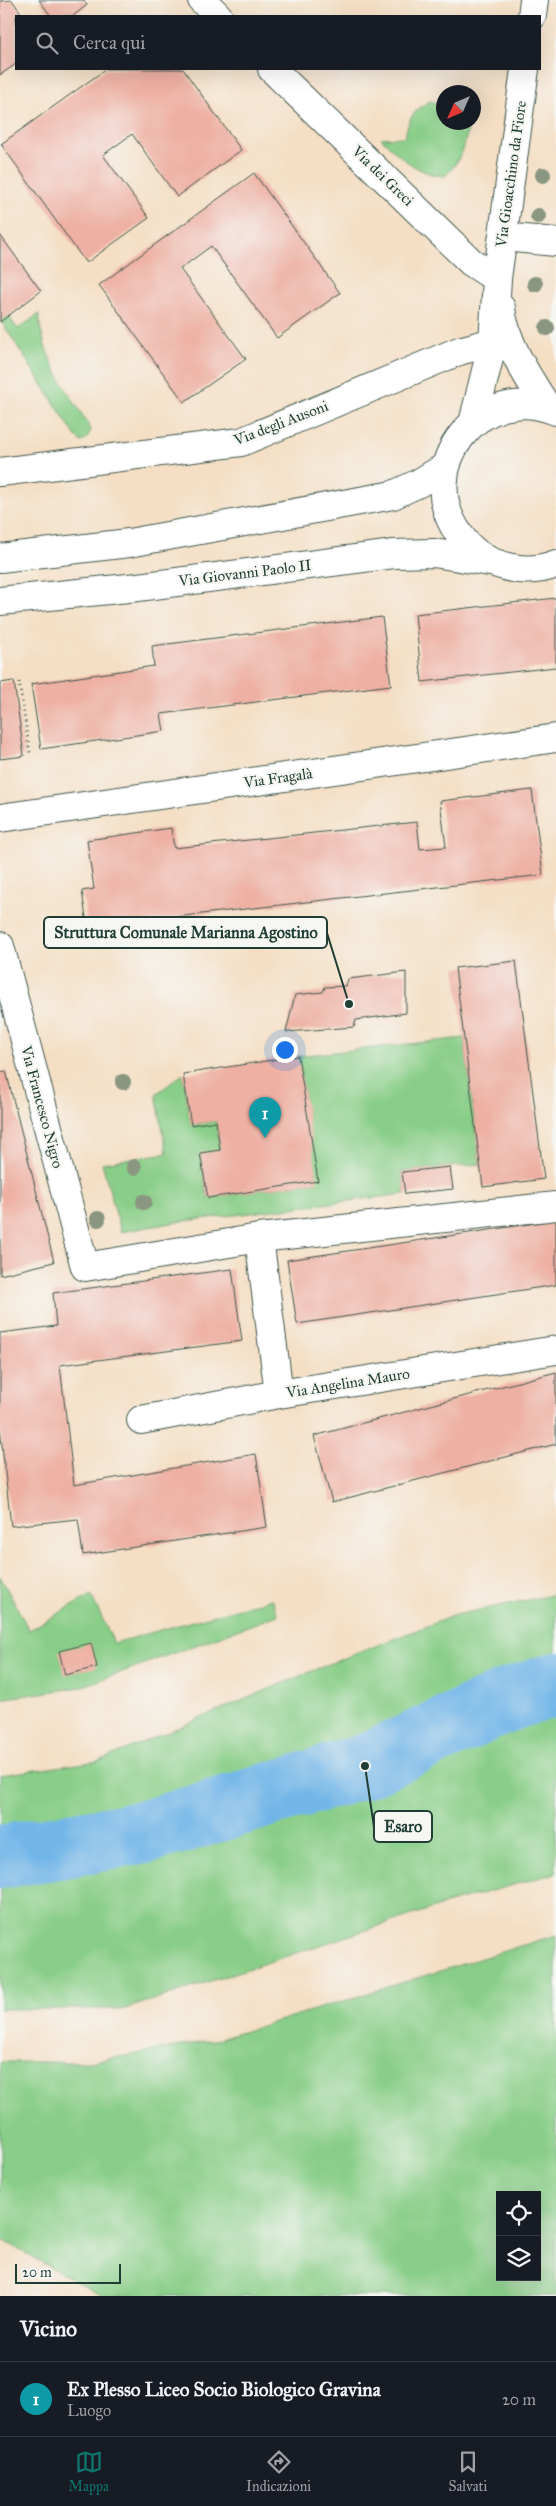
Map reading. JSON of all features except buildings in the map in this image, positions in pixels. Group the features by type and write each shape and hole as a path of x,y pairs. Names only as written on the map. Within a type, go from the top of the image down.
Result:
{"street":[{"path":"202,0 217,15"},
{"path":"532,15 534,0"},
{"name":"Via dei Greci","path":"273,70 471,262 497,279"},
{"name":"Via Gioacchino da Fiore","path":"497,279 525,70"},
{"path":"503,237 556,242"},
{"path":"473,423 493,342 497,279"},
{"path":"497,279 502,320 524,371 551,409"},
{"name":"Via degli Ausoni","path":"0,472 241,442 459,351 493,342"},
{"path":"551,409 520,404 495,409 473,423 455,442 445,467 444,495 451,523 467,546 490,562 518,570 546,568 556,564"},
{"path":"0,558 129,543 393,495 419,483 445,467"},
{"name":"Via Giovanni Paolo II","path":"0,601 138,587 394,554 434,553 490,562"},
{"name":"Via Fragalà","path":"0,818 556,738"},
{"name":"Via Francesco Nigro","path":"0,946 85,1268 260,1238"},
{"path":"279,1394 260,1238 556,1206"},
{"name":"Via Angelina Mauro","path":"141,1420 279,1394 556,1350"}],"path":[{"path":"19,682 30,753"}],"green space":[{"path":"430,101 436,103 436,130 468,130 462,152 451,171 445,176 435,175 418,168 402,158 381,138 405,137 413,115 420,107"},
{"path":"39,314 41,330 51,360 65,388 91,429 87,439 81,442 1,321 8,316 18,329"},
{"path":"464,1038 480,1164 402,1172 405,1194 177,1222 121,1232 102,1163 167,1153 156,1094 183,1074 191,1125 216,1121 220,1150 200,1154 208,1198 317,1181 298,1056"},
{"path":"0,1576 29,1630 91,1595 114,1643 272,1599 278,1615 81,1687 0,1699"},
{"path":"556,1594 556,1873 452,1902 125,2009 0,2009 0,1775 99,1761 324,1666 455,1615"},
{"path":"556,1935 556,2296 102,2296 0,2239 0,2062 91,2062 220,2039"}],"waterway":[{"path":"0,1857 145,1832 365,1766 508,1700 556,1684"}],"place":[{"name":"Struttura Comunale Marianna Agostino","path":"349,1004"},
{"name":"Ex Plesso Liceo Socio Biologico Gravina","path":"265,1138"},
{"name":"Esaro","path":"365,1766"}]}
